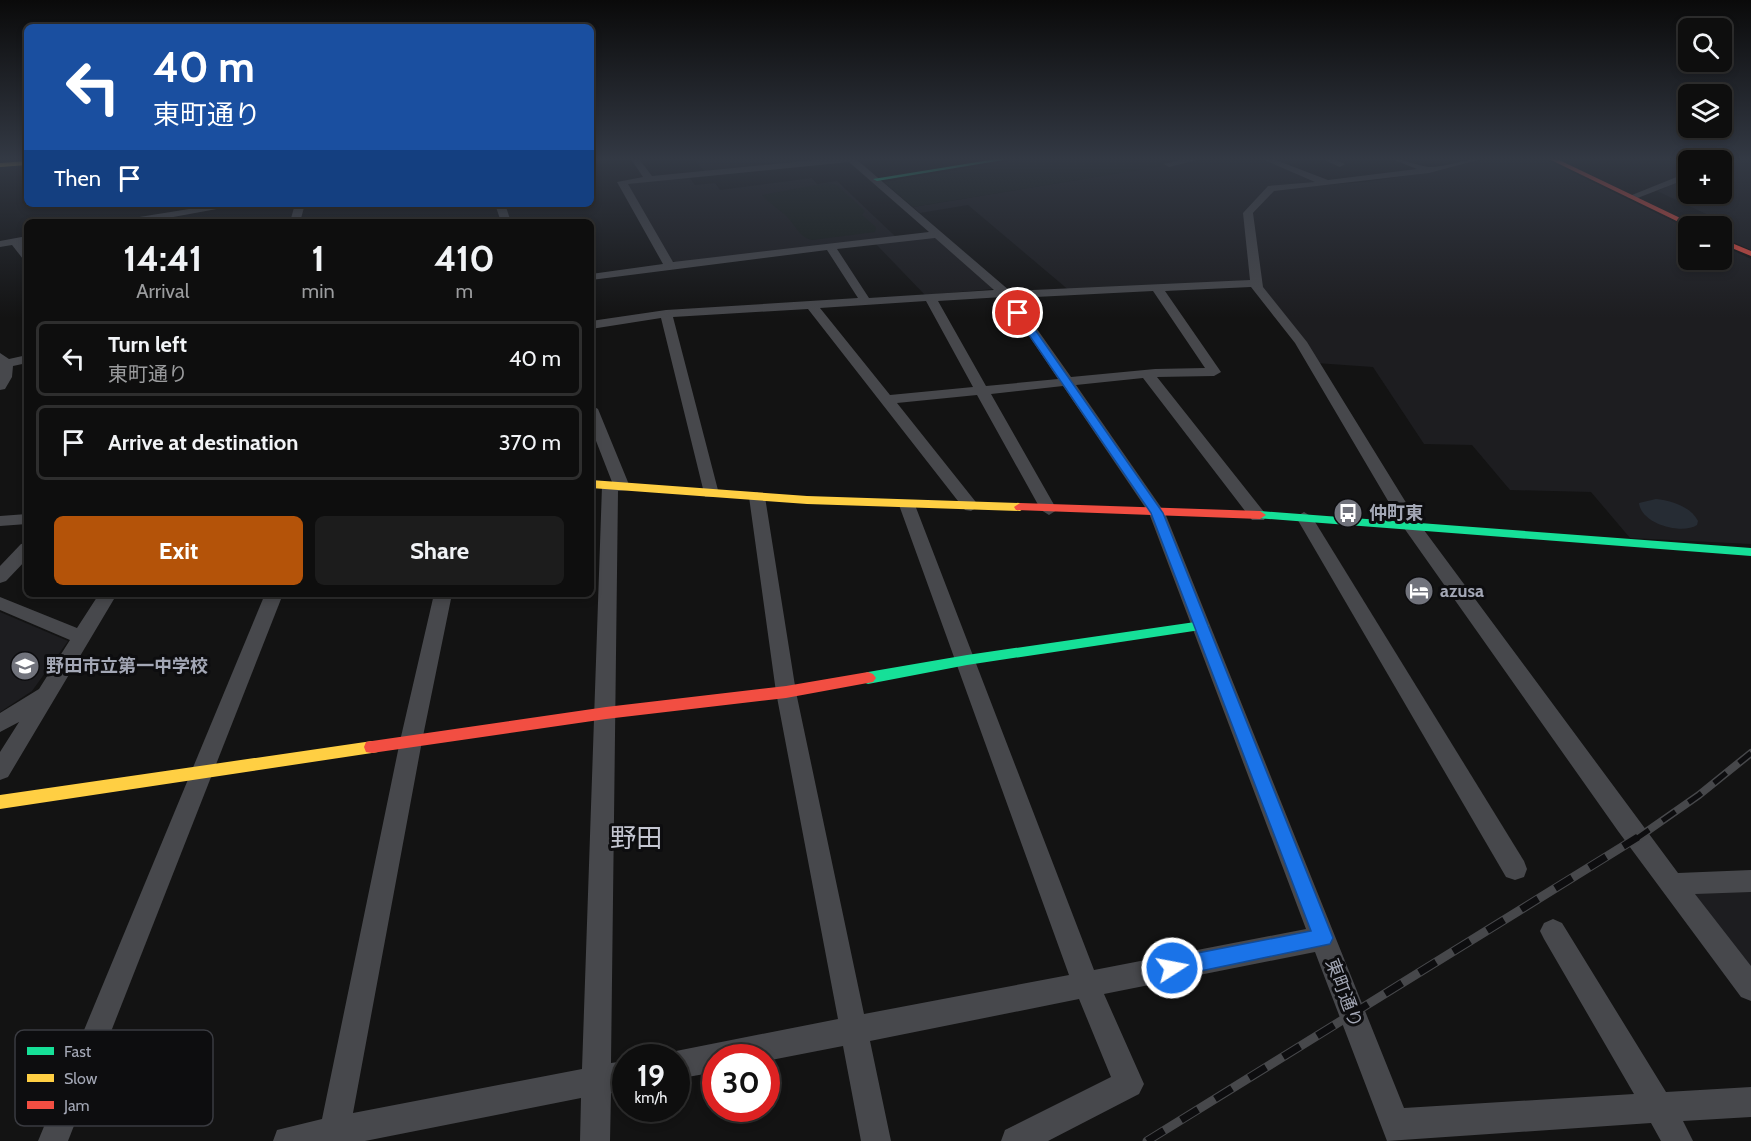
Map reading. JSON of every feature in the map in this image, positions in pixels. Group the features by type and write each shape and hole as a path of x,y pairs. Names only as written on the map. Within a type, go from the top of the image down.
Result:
{"street":[{"path":"146,219 187,212"},
{"path":"639,212 670,266"},
{"name":"東町通り","path":"915,212 1005,294 1157,513 1398,1133"},
{"path":"1249,212 1256,283 1269,305 1301,342 1410,524 1619,815 1751,988"},
{"path":"1663,212 1678,219"},
{"path":"594,277 940,234"},
{"path":"0,244 21,240"},
{"path":"1732,245 1751,254"},
{"path":"830,246 866,302"},
{"path":"594,325 666,314 1005,294 1158,290 1256,283"},
{"path":"886,400 1147,374 1214,372 1158,290"},
{"path":"930,298 1049,510"},
{"path":"811,305 971,506"},
{"path":"666,314 711,494"},
{"path":"0,386 5,377 2,362 24,359"},
{"path":"1147,374 1258,516"},
{"path":"594,423 608,486 606,713 595,1141"},
{"path":"608,486 907,505 1304,517 1751,552"},
{"path":"757,497 786,692 876,1141"},
{"path":"907,505 967,660 1086,984 1129,1084 1016,1141"},
{"path":"1304,517 1515,869"},
{"path":"0,521 24,519"},
{"path":"0,577 24,551"},
{"path":"0,771 106,597"},
{"path":"98,1030 273,597"},
{"path":"334,1136 411,741 442,597"},
{"path":"0,603 82,638"},
{"path":"0,802 606,713 786,692 967,660 1202,626"},
{"path":"0,724 48,691"},
{"path":"1672,884 1751,881"},
{"path":"1553,931 1678,1141"},
{"path":"690,1062 1323,938"},
{"path":"288,1141 334,1136 612,1078"},
{"path":"1398,1133 1658,1107 1751,1102"},
{"path":"53,1141 59,1126"}],"shaded area":[{"path":"643,212 870,212 896,237 680,263 671,261"},
{"path":"781,212 864,212 862,215 876,227 875,232 812,240 803,236"},
{"path":"977,212 1245,212 1253,280 1071,292"},
{"path":"1254,212 1655,212 1678,224 1678,270 1732,270 1732,250 1751,259 1751,544 1630,538 1591,492 1510,490 1472,445 1424,444 1373,367 1316,363 1260,287 1252,215"},
{"path":"1703,212 1751,212 1751,250 1732,241 1732,216 1711,216"},
{"path":"936,236 994,289 925,295 875,243"},
{"path":"1656,499 1685,508 1695,516 1698,521 1697,525 1682,529 1654,522 1641,510 1639,503"},
{"name":"野田市立第一中学校","path":"0,612 68,641 32,691 0,712"},
{"path":"1751,889 1751,968 1692,891"}],"railway":[{"path":"1636,839 1699,795 1751,753"},
{"path":"1147,1141 1638,837"}],"traffic: fast":[{"path":"1260,515 1751,552"},
{"path":"868,678 967,660 1202,626"}],"traffic: slow":[{"path":"594,484 807,500 1020,507"},
{"path":"0,802 372,747"}],"traffic: jam":[{"path":"1664,212 1678,219"},
{"path":"1732,245 1751,254"},
{"path":"1020,507 1260,515"},
{"path":"372,747 606,713 786,692 868,678"}],"place":[{"name":"仲町東","path":"1348,513"},
{"name":"azusa","path":"1419,591"},
{"name":"野田市立第一中学校","path":"25,666"}],"district":[{"name":"野田","path":"636,838"}],"route":[{"path":"1018,313 1157,513 1323,938 1172,968"}]}
